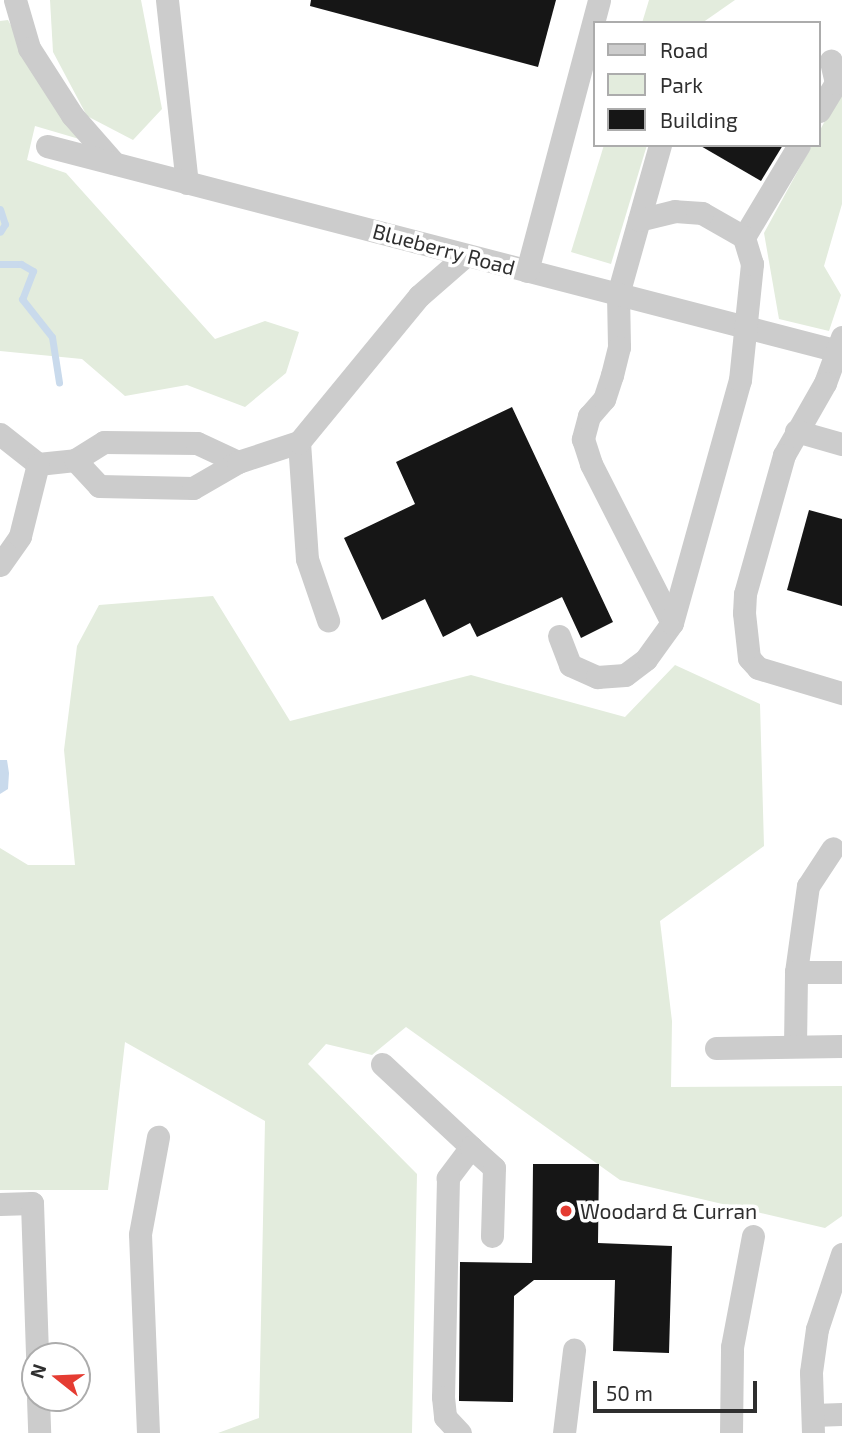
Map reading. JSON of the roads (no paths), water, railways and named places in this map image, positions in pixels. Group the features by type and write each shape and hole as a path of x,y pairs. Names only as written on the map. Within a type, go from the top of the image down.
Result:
{"street":[{"path":"15,0 29,48 72,115 114,163"},
{"path":"167,0 187,183"},
{"path":"527,271 599,0"},
{"path":"821,108 836,83 831,61"},
{"name":"Blueberry Road","path":"47,146 742,327 840,347"},
{"path":"659,147 618,294 619,347 604,399 589,416 583,439 591,464 672,623"},
{"path":"744,237 798,147"},
{"path":"559,636 570,665 597,677 625,675 646,659 672,623 740,380 742,327 752,264 744,237 702,213 675,211 639,220"},
{"path":"75,460 99,486 193,488 238,463 299,442 419,296 466,255"},
{"path":"840,347 784,455 745,594 744,633 749,657 758,668 842,693"},
{"path":"796,431 842,444"},
{"path":"4,441 38,464 75,460 104,442 197,443 238,463"},
{"path":"299,442 307,559 328,620"},
{"path":"0,565 20,536 38,464"},
{"path":"795,1046 796,972 808,886 833,848"},
{"path":"796,972 842,972"},
{"path":"716,1048 842,1046"},
{"path":"382,1064 494,1168 492,1236"},
{"path":"148,1433 140,1234 158,1136"},
{"path":"460,1433 445,1417 443,1397 448,1178 471,1147"},
{"path":"0,1204 32,1203 37,1342"},
{"path":"731,1433 732,1346 753,1236"},
{"path":"842,1254 817,1329 813,1424 842,1414"},
{"path":"564,1433 574,1350"},
{"path":"38,1412 39,1433"}],"water":[{"path":"0,760 7,760 9,773 8,789 0,794"}],"waterway":[{"path":"0,209 5,224 0,232"},
{"path":"0,264 21,264 33,271 22,299 52,337 59,382"}],"place":[{"name":"Woodard & Curran","path":"566,1211"}]}
